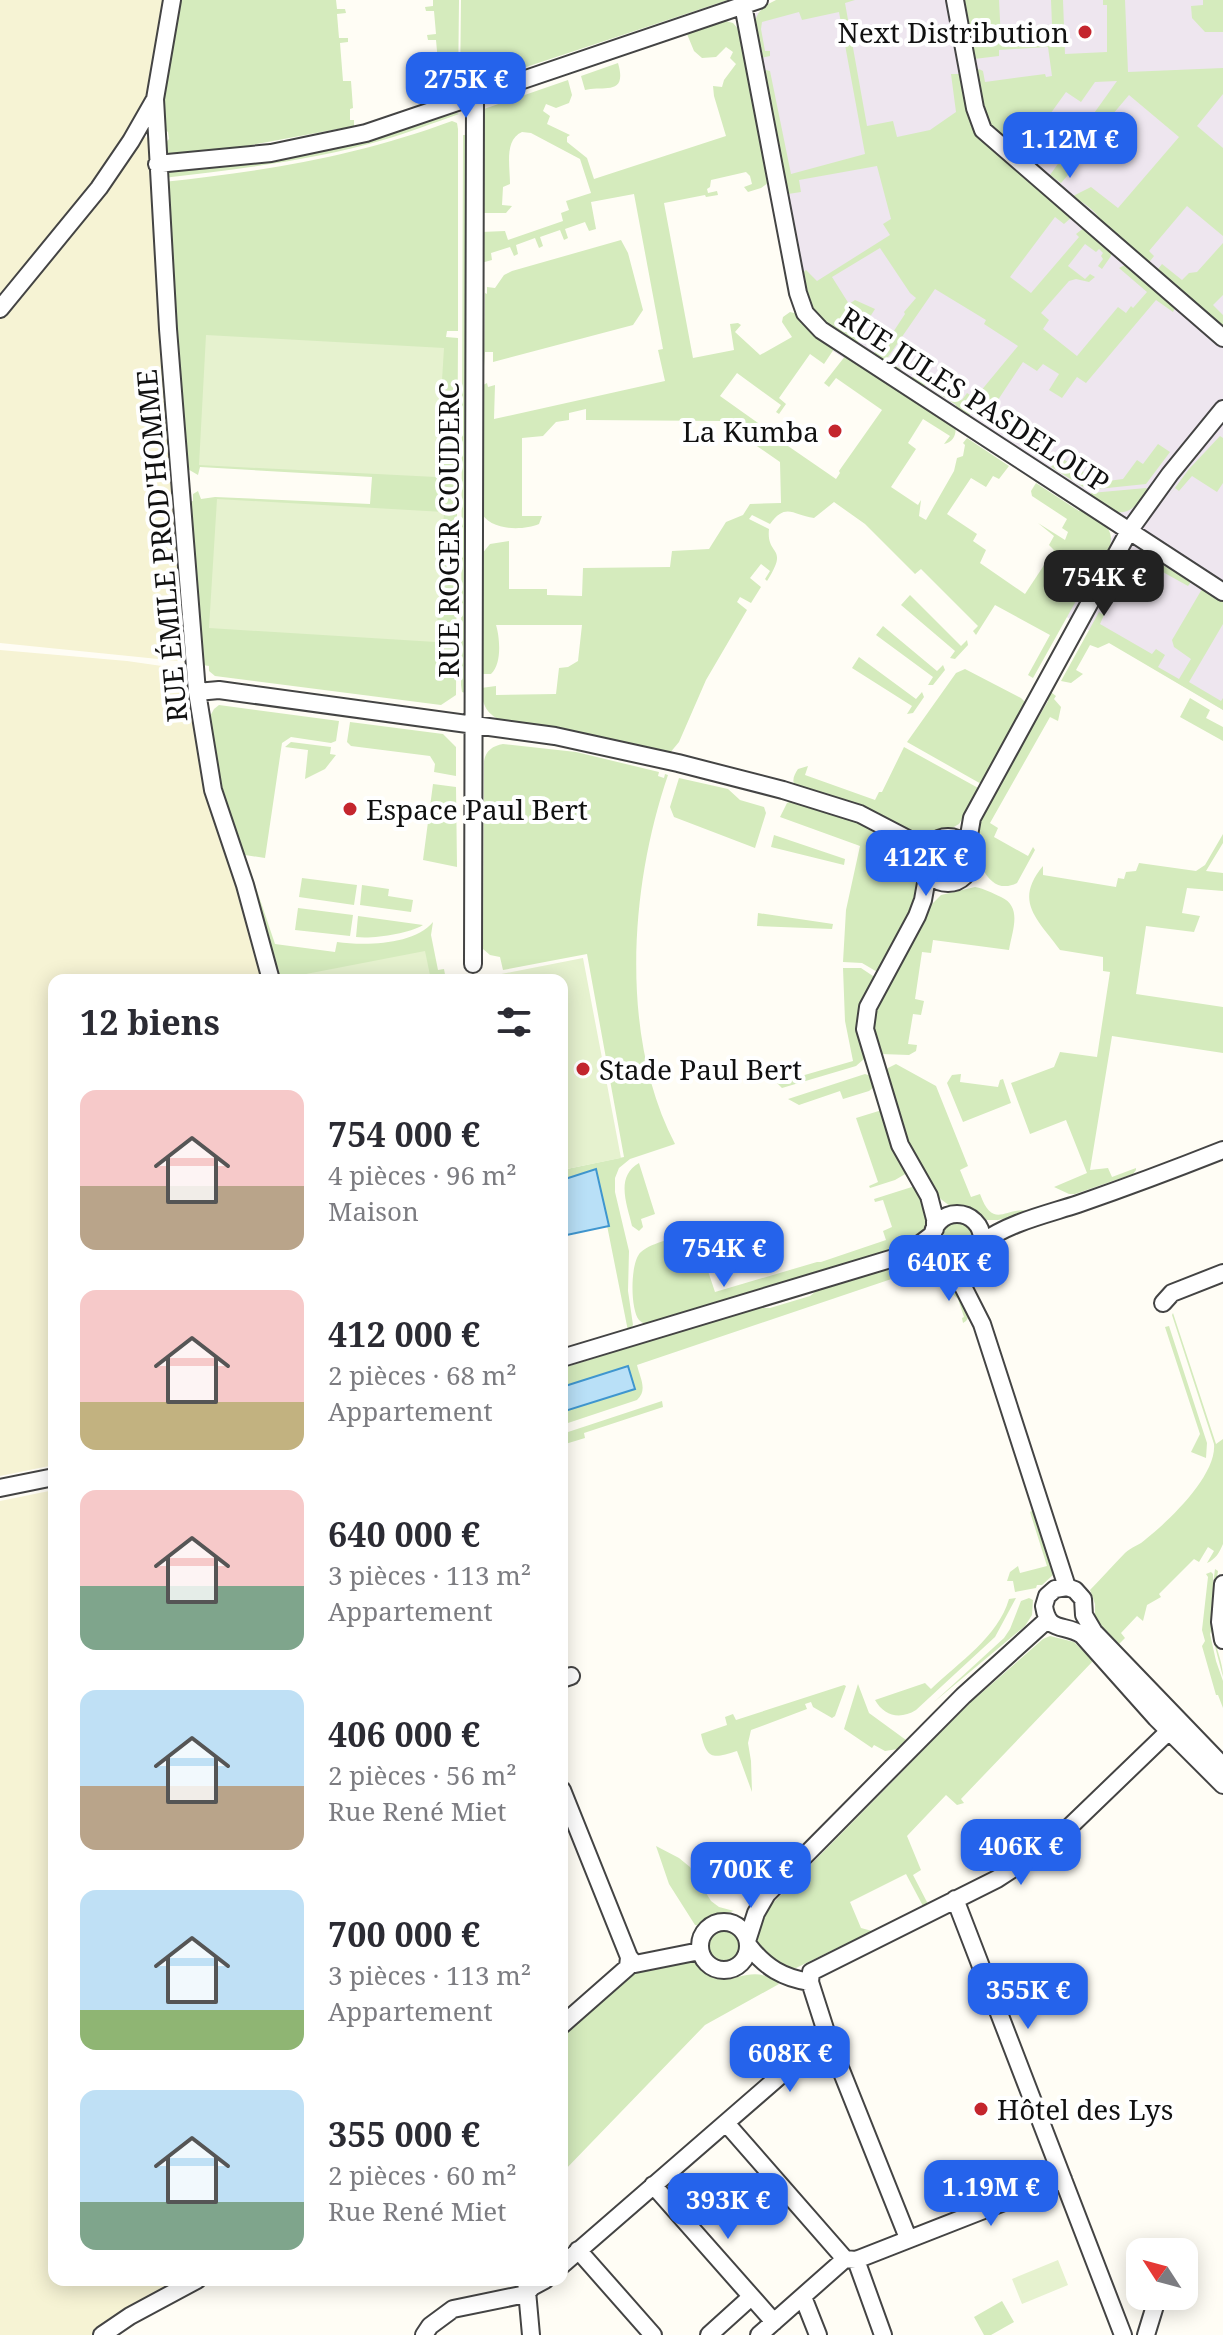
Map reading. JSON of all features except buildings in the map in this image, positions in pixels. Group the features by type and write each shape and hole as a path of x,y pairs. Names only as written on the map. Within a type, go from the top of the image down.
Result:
{"street":[{"path":"0,309 99,188 155,99 172,0"},
{"path":"955,0 975,108 983,130 1223,338"},
{"path":"157,164 271,153 366,133 751,2"},
{"name":"RUE JULES PASDELOUP","path":"751,2 798,293 809,318 821,330 1223,592"},
{"name":"RUE ROGER COUDERC","path":"473,964 475,96"},
{"name":"RUE ÉMILE PROD'HOMME","path":"155,99 157,164 197,692 213,790 245,885 269,974"},
{"path":"967,847 972,818 1129,531 1176,465 1223,409"},
{"path":"197,692 216,690 474,724 555,736 678,763 854,812 908,839 960,841 971,857 967,874 958,882 948,884 937,881 908,839"},
{"path":"917,916 923,900 929,847 972,818"},
{"path":"948,884 927,902 917,916 872,998 865,1029 900,1145 929,1196 934,1211 934,1247 953,1261 982,1324 1067,1587"},
{"path":"981,1243 1025,1220 1136,1184 1223,1150"},
{"path":"929,1196 953,1215"},
{"path":"568,1356 897,1257 912,1250 934,1232 943,1219 953,1215 967,1217 977,1225 981,1234 977,1254 953,1261 924,1254 897,1257"},
{"path":"977,1225 1025,1220"},
{"path":"1163,1303 1172,1293 1223,1273"},
{"path":"0,1488 48,1478"},
{"path":"1223,1584 1220,1622 1223,1640"},
{"path":"1070,1628 1079,1623 1085,1605 1080,1594 1067,1587 1055,1589 1047,1596 1044,1606 1047,1620 1056,1627 1070,1628 1085,1638 1169,1731 1223,1785"},
{"path":"1084,1615 1097,1636 1223,1766"},
{"path":"725,1921 767,1894 963,1696 1047,1620"},
{"path":"908,2238 827,2035 810,1982 811,1972 997,1879 1059,1837 1169,1731"},
{"path":"568,1806 616,1931 635,1964 700,1951"},
{"path":"767,1894 756,1913 748,1942 747,1955 737,1966 728,1970 716,1969 706,1962 700,1951 701,1938 706,1929 716,1922 725,1921 737,1925 748,1942 768,1967"},
{"path":"955,1899 1123,2335"},
{"path":"568,2020 628,1967 629,1957"},
{"path":"737,1966 768,1967 793,1979 810,1982"},
{"path":"568,2259 827,2035"},
{"path":"726,2123 850,2260 883,2335"},
{"path":"759,2335 850,2260 1063,2179"},
{"path":"653,2185 774,2322"},
{"path":"578,2250 653,2335"},
{"path":"102,2335 186,2286"},
{"path":"424,2335 430,2326 453,2309 526,2287 531,2335"},
{"path":"709,2335 751,2297"},
{"path":"803,2297 818,2335"},
{"path":"1146,2335 1154,2310"}],"shaded area":[{"path":"0,0 164,0 148,95 139,115 87,195 0,300"},
{"path":"808,0 1223,0 1223,710 1065,616 1115,532 814,339 794,307 732,30 756,13"},
{"path":"144,136 150,140 177,550 188,662 0,643 0,316"},
{"path":"0,650 190,670 203,775 263,974 48,974 48,1466 0,1476"},
{"path":"48,1491 48,2286 177,2286 91,2335 0,2335 0,1501"}],"green space":[{"path":"177,0 336,0 337,9 345,9 346,13 337,14 339,38 348,38 348,42 340,43 343,81 351,81 353,108 350,109 350,120 354,120 354,126 241,147 163,154 163,145 169,139 164,129 163,99"},
{"path":"433,0 459,0 458,91 435,99 430,75 439,73 436,40 428,40 427,35 436,34 434,11 426,11 425,7 433,6"},
{"path":"461,0 728,0 460,89"},
{"path":"776,0 855,0 845,3 867,126 893,121 897,137 930,130 956,112 951,74 963,74 970,110 1073,216 1064,224 1055,217 1010,277 1031,293 1079,237 1076,234 1085,227 1111,250 1111,256 1102,269 1098,266 1103,253 1085,244 1068,266 1085,279 1090,274 1095,277 1089,282 1069,281 1041,313 1049,320 1043,329 1077,356 1118,307 1126,313 1147,292 1119,268 1127,264 1174,303 1173,312 1156,300 1086,383 1077,377 1062,398 1049,390 1059,374 1043,364 1037,371 1023,362 994,406 983,399 968,417 956,412 956,405 926,385 920,387 908,380 920,373 962,400 967,393 975,398 1018,346 984,324 986,320 935,289 886,360 901,369 899,372 874,355 877,342 884,346 916,298 880,248 832,277 849,304 855,300 875,309 861,331 868,336 856,343 825,322 813,309 802,273 806,270 817,281 890,235 883,224 891,219 877,166 799,180 801,192 788,194 764,73 766,70 770,71 791,174 865,154 839,12 802,20 799,12 762,22 765,51 770,51 770,56 761,58 755,32 756,18 766,5"},
{"path":"962,0 999,0 1001,40 1047,39 1046,26 1052,25 1051,0 1063,0 1065,54 1107,52 1107,5 1103,5 1103,0 1125,0 1128,72 1223,68 1223,94 1197,126 1223,148 1223,236 1187,206 1149,251 1154,256 1147,265 1104,228 1091,209 1071,197 1091,187 1118,208 1179,137 1129,95 1107,121 1102,118 1076,149 1084,157 1061,183 1050,175 1117,81 1095,82 1081,102 1066,92 1030,142 1034,145 1028,157 996,136 984,118 976,71 983,71 985,82 1045,74 1046,77 1052,76 1048,47 999,50 999,56 974,59"},
{"path":"1203,0 1223,0 1223,32 1205,32 1192,18 1191,6 1203,5"},
{"path":"722,20 733,23 740,31 771,181 748,192 744,187 752,184 746,172 711,180 708,193 717,191 718,195 664,203 693,358 734,350 730,324 738,323 741,325 735,332 760,355 792,337 782,322 790,312 798,314 836,346 824,364 810,354 779,398 786,404 779,414 776,412 781,405 737,373 720,396 775,435 780,428 794,437 788,446 836,479 882,410 836,378 829,387 824,383 846,355 955,425 954,437 944,444 950,436 923,419 908,443 916,449 891,487 918,505 921,500 919,516 926,520 954,471 957,458 963,456 963,443 967,438 1009,466 999,479 993,476 986,487 971,478 947,514 977,534 973,541 986,550 980,563 1025,594 1054,550 1049,545 1054,536 1038,523 1065,540 1068,532 1062,528 1067,519 1032,496 1031,491 1036,483 1100,521 1110,532 1111,539 1100,567 1096,565 1033,678 1028,675 1050,635 995,605 976,635 973,631 978,626 921,569 915,574 865,524 834,502 814,518 785,512 770,524 752,515 749,519 769,529 777,562 767,581 765,579 770,571 761,564 750,578 761,587 751,603 740,597 737,602 747,610 706,680 679,742 669,754 503,721 489,712 481,688 496,686 496,695 556,694 559,668 578,661 582,625 496,625 499,644 497,664 491,674 483,674 481,555 490,544 509,541 509,589 547,589 547,595 582,596 583,568 670,567 672,551 709,549 726,522 743,515 750,504 781,503 780,462 721,421 586,420 586,409 569,413 569,420 556,422 543,436 522,438 522,516 542,516 539,524 506,528 484,517 480,510 483,385 495,385 494,419 665,381 658,350 663,349 634,194 591,202 596,229 589,231 585,222 565,229 568,238 564,240 560,230 540,237 543,246 539,248 535,238 516,245 518,254 514,256 510,247 491,253 492,260 481,263 481,232 505,231 508,240 563,221 561,213 569,210 566,201 591,193 580,159 531,133 522,132 510,147 510,184 503,187 502,205 512,206 506,213 482,213 481,110 568,80 572,95 569,103 556,108 546,104 543,111 550,116 547,124 570,135 567,142 587,158 594,179 726,136 713,86 722,87 736,64 730,58 733,52 726,47 716,57 702,58 694,51 687,34 690,28"},
{"path":"618,63 620,74 616,85 585,90 581,76"},
{"path":"453,111 459,114 329,154 163,178 166,172 172,170 277,158"},
{"path":"452,121 457,123 458,129 458,331 447,331 446,337 458,338 456,695 441,705 215,676 209,671 209,666 203,665 189,502 193,501 193,494 198,491 201,499 215,497 370,504 372,477 200,467 198,475 186,468 163,182 309,161 416,134"},
{"path":"463,135 469,135 468,694 462,692 461,685"},
{"path":"621,240 628,253 643,310 633,325 493,362 493,352 485,352 484,366 485,282 487,294 487,287 495,288 504,275 512,271"},
{"path":"1223,243 1223,295 1213,305 1223,315 1223,332 1155,273 1162,264 1182,280 1189,273 1197,272"},
{"path":"206,335 444,348 436,477 199,465"},
{"path":"1220,436 1223,438 1223,483 1217,492 1192,476 1179,491 1175,488 1157,512 1189,469"},
{"path":"1158,444 1170,452 1146,484 1088,490 1051,467 1057,460 1063,459 1100,482 1123,479 1137,460 1143,464"},
{"path":"1149,490 1128,511 1114,511 1088,497 1091,493"},
{"path":"217,499 444,512 436,642 209,628"},
{"path":"1156,556 1191,582 1188,586 1161,571 1135,576 1128,572 1108,608 1102,605 1126,563"},
{"path":"1202,589 1223,602 1223,624 1189,682 1221,701 1223,698 1223,710 1109,643 1098,648 1090,645 1076,670 1083,674 1071,683 1061,681 1099,612 1104,615 1100,624 1152,654 1156,649 1165,655 1158,667 1179,679 1191,659 1174,647 1172,640"},
{"path":"910,595 961,646 967,640 968,645 955,659 950,658 955,651 901,605"},
{"path":"883,626 937,671 943,665 945,670 933,685 928,685 933,677 876,635"},
{"path":"859,657 916,699 922,692 924,697 913,713 907,714 912,706 852,668"},
{"path":"965,669 1025,702 983,785 907,742 956,673"},
{"path":"1048,690 1056,696 1054,699 1061,707 1058,721 1050,717 990,823 998,828 994,837 1028,856 1033,847 1035,850 1017,883 1005,886 996,884 988,877 977,855 977,821 1031,722 1038,718 1048,701 1045,695"},
{"path":"1190,698 1210,710 1206,718 1223,727 1223,741 1180,717"},
{"path":"219,705 339,721 336,741 331,743 291,737 282,743 265,858 245,855 275,944 335,952 337,942 388,942 414,935 433,922 431,935 438,970 444,969 445,974 279,974 278,967 274,967 222,807 209,718"},
{"path":"350,722 443,734 456,747 456,776 434,772 435,764 430,756 351,746 347,742"},
{"path":"291,742 331,747 330,754 336,755 325,769 305,779 308,750 285,747"},
{"path":"503,744 576,752 659,772 658,776 664,778 665,774 668,775 645,864 636,961 638,1009 645,1056 657,1102 675,1144 630,1159 619,1168 615,1178 615,1192 629,1251 628,1291 633,1325 628,1331 596,1170 568,1178 568,1169 624,1157 587,954 503,970 500,957 490,955 483,949 484,761 490,749"},
{"path":"904,747 980,789 959,824 921,836 796,788 794,783 798,769 808,766 805,775 875,800"},
{"path":"679,778 728,789 740,800 764,807 766,813 755,848 674,817 670,807"},
{"path":"433,784 456,787 457,867 423,860"},
{"path":"791,801 859,821 904,844 915,856 922,891 879,973 862,963 843,962 846,910 860,846 780,817"},
{"path":"1223,834 1223,843 1206,871 1223,873 1223,891 1187,888 1182,913 1200,916 1194,932 1146,926 1136,994 1223,1007 1223,1053 1112,1036 1090,1170 1108,1168 1112,1177 1136,1170 1133,1174 1069,1194 1054,1187 1087,1173 1066,1120 1030,1134 1011,1083 1054,1067 1060,1052 1097,1057 1110,972 1103,971 1103,957 1060,950 1032,910 1029,900 1034,879 1043,866 1043,875 1116,887 1118,878 1124,879 1126,872 1136,871 1139,863 1196,871 1205,865"},
{"path":"774,835 845,859 844,865 771,847"},
{"path":"302,878 357,885 354,905 299,897"},
{"path":"362,885 389,889 388,896 413,900 411,912 360,905"},
{"path":"975,887 1001,897 1012,907 1014,920 1009,950 933,940 931,953 922,952 915,999 924,1001 921,1015 913,1014 908,1044 917,1045 916,1051 909,1055 881,1054 873,1043 873,1014 928,908 941,895"},
{"path":"298,908 353,915 350,936 295,930"},
{"path":"758,913 833,924 832,929 757,926"},
{"path":"358,916 423,925 390,935 356,937"},
{"path":"425,951 430,974 306,974"},
{"name":"Stade Paul Bert","path":"583,958 621,1158 568,1169 568,974 502,974"},
{"path":"843,968 861,968 876,978 864,1059 856,1066 782,1088 777,1083 853,1061 845,1021"},
{"path":"896,1064 936,1086 968,1166 960,1170 971,1197 980,1194 985,1206 996,1214 1023,1210 1031,1212 987,1220 968,1210 950,1206 938,1197 909,1153 884,1074"},
{"path":"865,1074 871,1076 874,1087 869,1091 843,1099 840,1091 799,1105 788,1099"},
{"path":"961,1074 960,1082 998,1087 1003,1079 1011,1103 963,1122 947,1083 952,1075"},
{"path":"882,1110 896,1155 907,1173 870,1188 878,1182 856,1118"},
{"path":"639,1163 655,1214 641,1219 643,1227 639,1231 632,1226 625,1183"},
{"path":"915,1186 924,1202 928,1221 915,1243 651,1325 639,1320 636,1314 632,1285 635,1265 641,1252 652,1245 695,1232 715,1292 886,1240 883,1231 892,1227 883,1200 875,1202 874,1199"},
{"path":"957,1221 969,1227 975,1239 969,1251 957,1257 945,1251 939,1239 945,1227"},
{"path":"922,1261 932,1263 947,1274 968,1318 963,1323 958,1299 924,1268 637,1365 643,1388 637,1400 568,1423 568,1366 756,1308 770,1308 810,1296 821,1287"},
{"path":"1173,1313 1216,1444 1223,1439 1223,1544 1217,1555 1207,1563 1214,1551 1208,1547 1199,1562 1194,1559 1159,1594 1161,1597 1147,1605 1143,1621 1137,1616 1121,1633 1125,1638 1119,1644 1095,1621 1095,1604 1090,1590 1125,1553 1167,1521 1190,1496 1213,1456 1214,1444"},
{"path":"1169,1326 1207,1443 1206,1458 1191,1452 1200,1434 1165,1327"},
{"path":"662,1401 663,1407 584,1433 585,1438 568,1443 568,1432"},
{"path":"1033,1510 1053,1575 1036,1588 1015,1592 1013,1581 1007,1581 1010,1572 1018,1566 1020,1573 1047,1566 1030,1512"},
{"path":"1215,1569 1218,1571 1214,1627 1223,1677 1211,1631 1210,1634 1223,1681 1223,1708 1216,1695 1202,1646 1205,1641 1202,1630 1206,1574 1213,1574 1213,1585"},
{"path":"1016,1598 995,1637 916,1710 893,1715 883,1710 875,1700 925,1683 931,1689 987,1637 1004,1613 1009,1599"},
{"path":"1033,1600 1032,1615 1025,1626 934,1702 1004,1638 1021,1601"},
{"path":"1050,1636 1074,1642 1093,1661 961,1799 964,1803 957,1805 946,1795 907,1836 921,1870 913,1875 928,1904 923,1906 906,1874 850,1902 861,1928 872,1931 796,1968 770,1960 758,1943 761,1915 970,1703"},
{"path":"858,1684 869,1713 906,1740 898,1749 885,1751 874,1745 872,1748 844,1729"},
{"path":"844,1685 832,1718 813,1707 811,1702 805,1704 807,1709 751,1730 748,1743 752,1792 737,1751 717,1756 706,1749 701,1734 727,1725 725,1717 733,1714 736,1720"},
{"path":"656,1846 690,1867 711,1901 734,1911 710,1917 699,1926 695,1925 669,1884"},
{"path":"724,1929 736,1934 741,1946 736,1958 724,1963 712,1958 707,1946 712,1934"},
{"path":"691,1958 714,1977 725,1979 756,1974 767,1976 779,1984 705,2025 568,2167 568,2028 630,1972"},
{"path":"1058,2260 1068,2285 1022,2304 1012,2279"},
{"path":"1002,2301 1014,2322 991,2335 984,2335 974,2317"}],"water":[{"path":"596,1169 609,1226 568,1235 568,1178"},
{"path":"628,1366 635,1389 568,1410 568,1385"}],"place":[{"name":"Next Distribution","path":"1085,32"},
{"name":"La Kumba","path":"835,431"},
{"name":"Espace Paul Bert","path":"350,809"},
{"name":"Stade Paul Bert","path":"583,1069"},
{"name":"Hôtel des Lys","path":"981,2109"}]}
